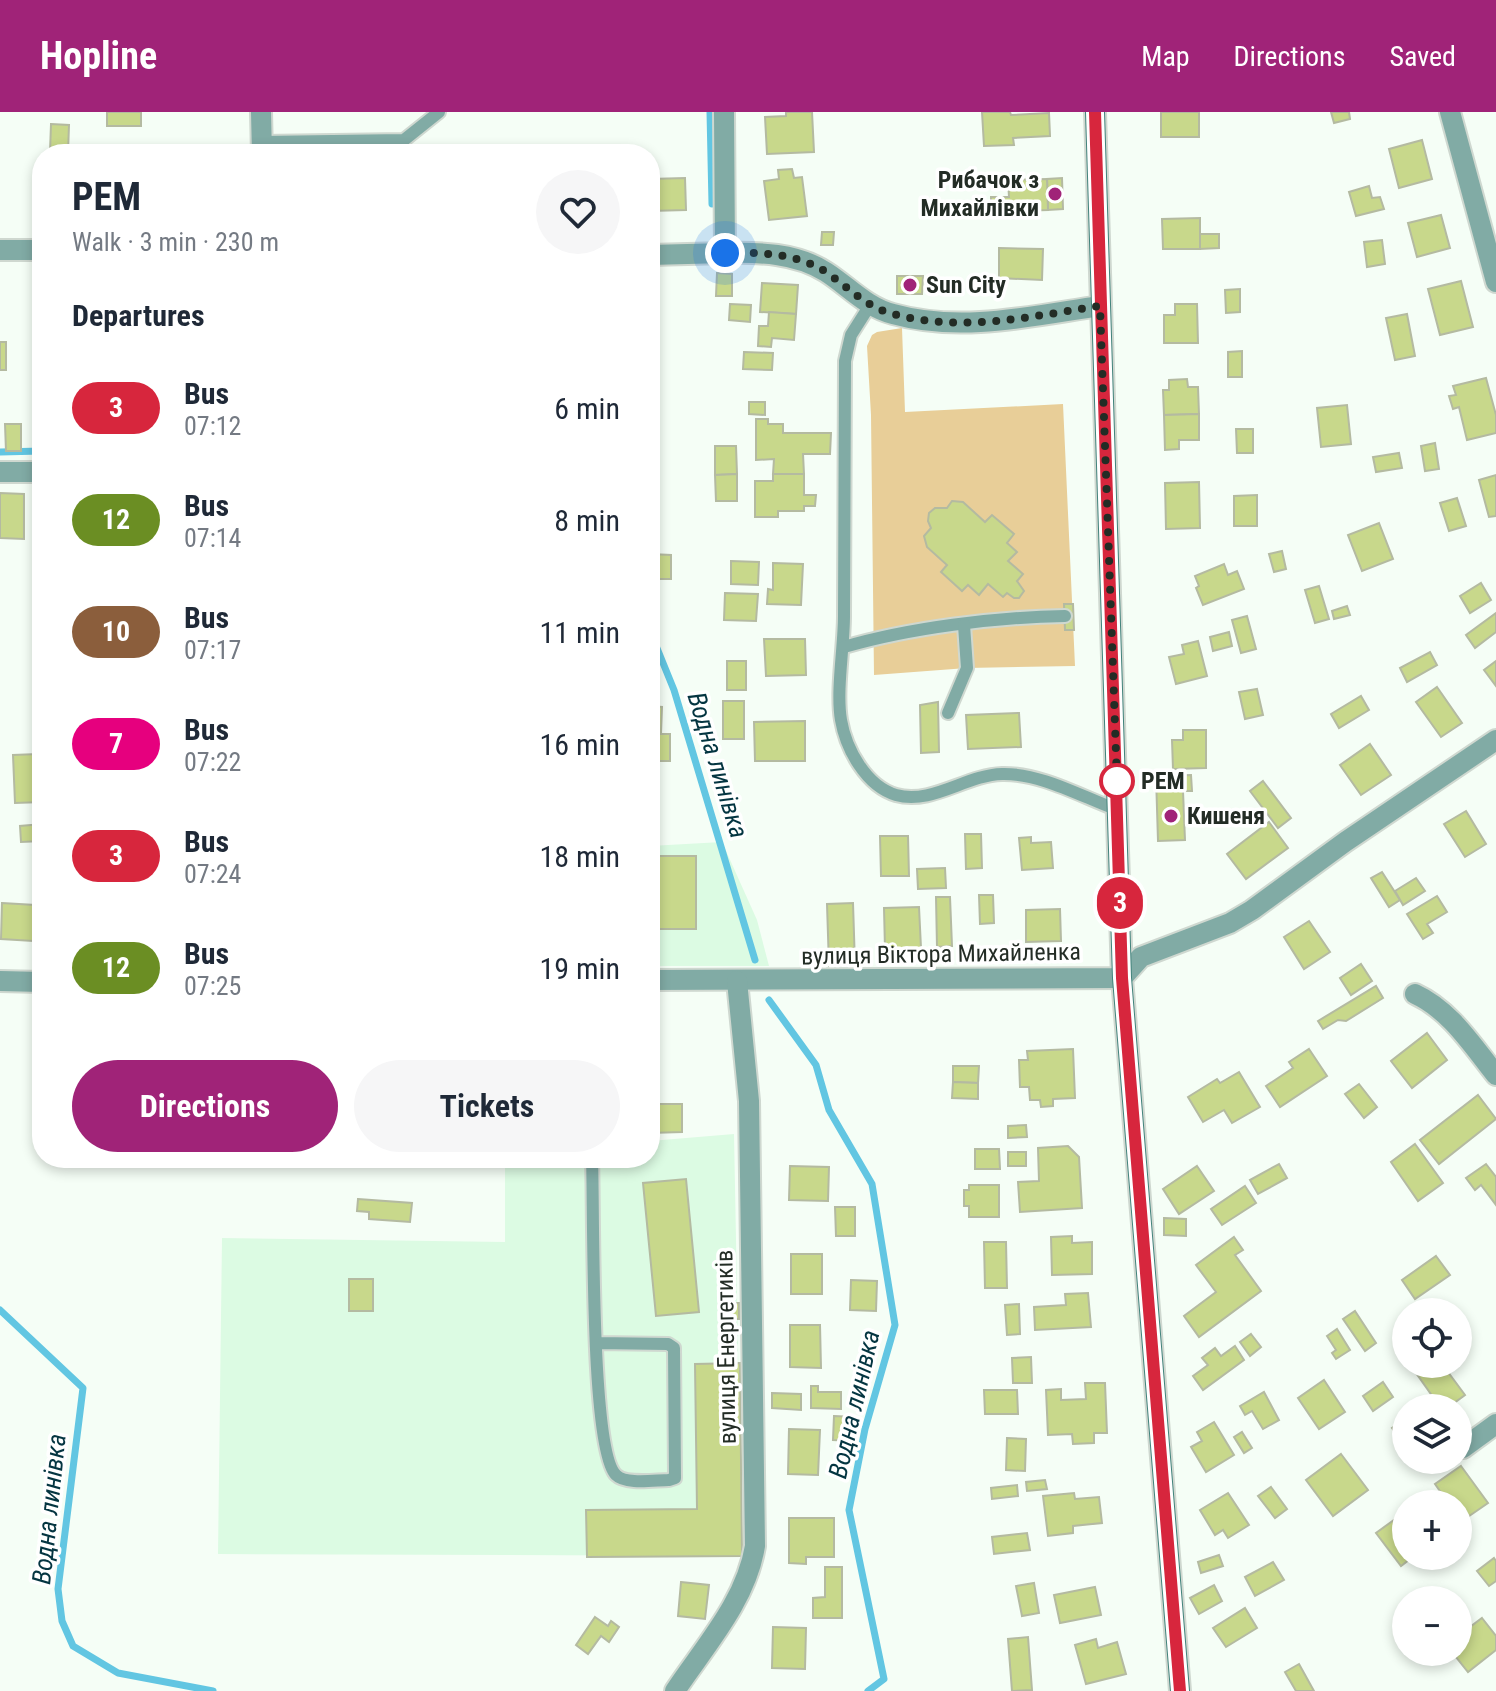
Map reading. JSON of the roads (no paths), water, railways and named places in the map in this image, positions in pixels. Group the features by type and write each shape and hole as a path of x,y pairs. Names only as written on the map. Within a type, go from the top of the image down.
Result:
{"street":[{"path":"261,112 262,144"},
{"path":"724,112 725,253"},
{"path":"1095,112 1122,978 1180,1691"},
{"path":"1450,112 1496,282"},
{"path":"0,250 32,250"},
{"path":"660,255 780,255 812,264 870,305 892,314 960,324 1100,306"},
{"path":"0,472 32,472"},
{"path":"1122,978 1141,957 1222,926 1252,910 1345,842 1496,740"},
{"name":"вулиця Віктора Михайленка","path":"660,980 1122,978"},
{"path":"0,981 32,982"},
{"name":"вулиця Енергетиків","path":"675,1691 741,1591 753,1562 755,1546 749,1101 737,981"},
{"path":"1415,994 1429,1000 1445,1013 1496,1075"},
{"path":"1472,1441 1496,1424"}],"lane":[{"path":"333,144 404,140 439,112"},
{"path":"870,305 851,335 845,361 841,719 861,767 881,788 903,796 945,790 984,777 1012,774 1049,784 1118,810"},
{"path":"844,647 873,638 964,625 1065,616"},
{"path":"948,713 967,668 964,625"},
{"path":"592,1168 597,1343 600,1422 612,1471 625,1480 675,1478 674,1348 668,1344 597,1343"}],"waterway":[{"path":"710,112 712,204"},
{"name":"Водна линівка","path":"0,452 32,451"},
{"name":"Водна линівка","path":"660,656 674,690 755,960"},
{"name":"Водна линівка","path":"769,1000 816,1065 829,1110 872,1184 895,1325 865,1429 849,1510 884,1679 868,1691"},
{"name":"Водна линівка","path":"0,1310 83,1388 58,1589 62,1621 73,1646 118,1673 213,1691"}],"place":[{"name":"Рибачок з Михайлівки","path":"1055,194"},
{"name":"Sun City","path":"910,285"},
{"name":"РЕМ","path":"1117,781"},
{"name":"Кишеня","path":"1171,816"}]}
